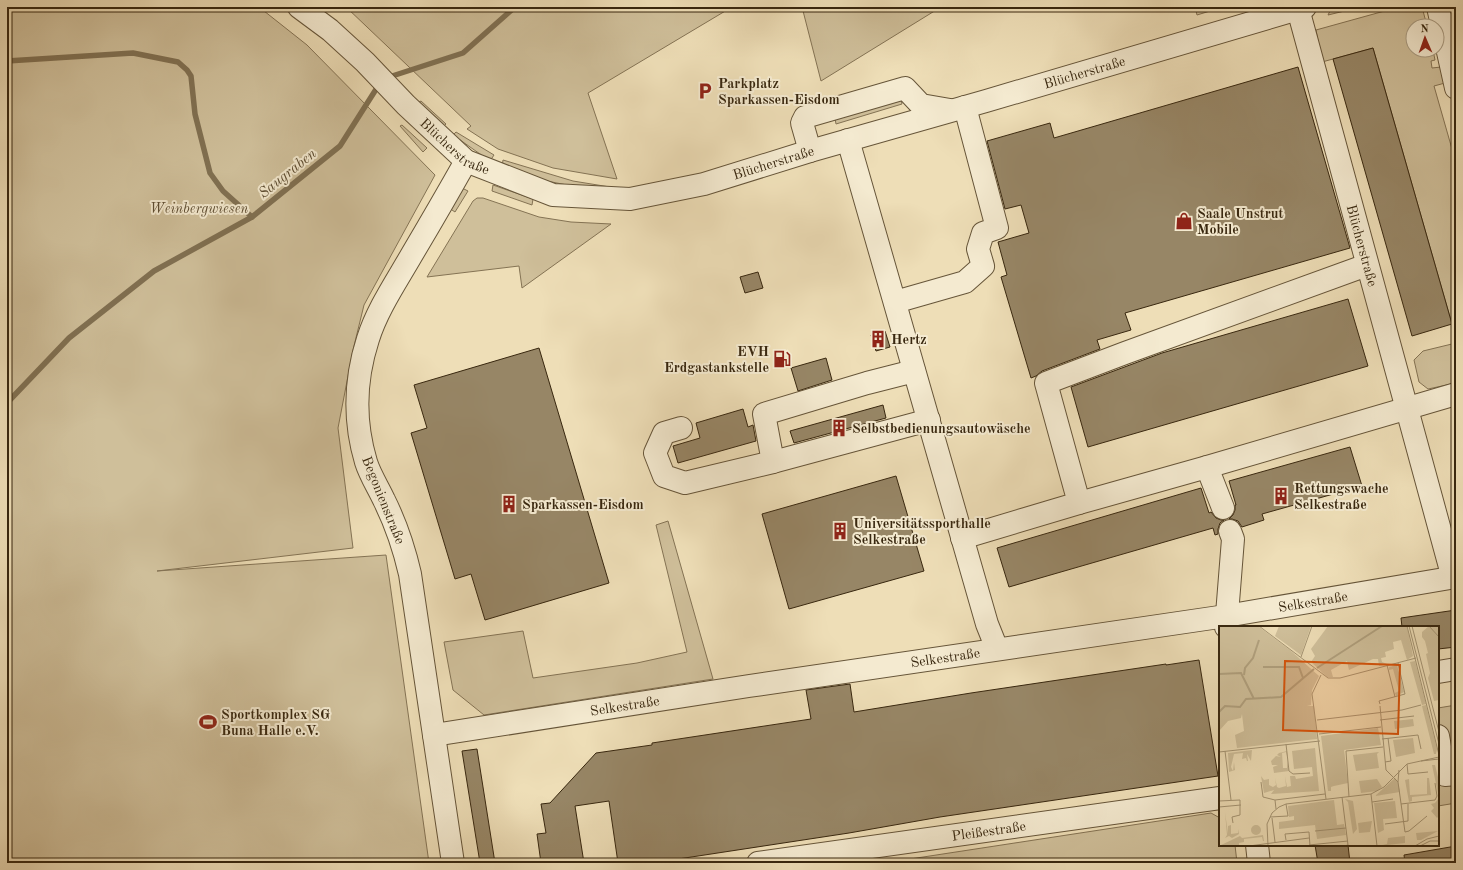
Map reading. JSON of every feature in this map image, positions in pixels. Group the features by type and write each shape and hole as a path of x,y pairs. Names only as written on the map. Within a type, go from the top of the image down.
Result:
{"street":[{"name":"Blücherstraße","path":"299,7 330,30 365,62 406,106 466,161 553,195 630,199 704,184 810,151 959,109 1301,8 1367,265 1455,578"},
{"path":"1438,7 1456,88"},
{"path":"810,151 802,123 806,117 905,88 921,105 959,109 997,228 982,233 978,249 982,266 965,282 894,302"},
{"path":"848,140 987,624 997,649"},
{"name":"Begonienstraße","path":"453,863 406,554 397,528 366,462 360,433 357,401 359,372 368,338 380,312 466,161"},
{"path":"1079,503 1046,383 1367,265"},
{"path":"773,462 764,414 867,383 914,371"},
{"path":"962,538 1456,394"},
{"path":"681,428 664,433 655,453 664,476 685,484 929,420"},
{"path":"1207,467 1223,508"},
{"path":"1227,615 1233,539 1230,531"},
{"name":"Selkestraße","path":"434,735 1227,615 1455,578"},
{"path":"1439,672 1456,669"},
{"path":"1439,742 1445,776 1456,774"},
{"name":"Pleißestraße","path":"758,863 1219,798"},
{"path":"1256,846 1259,863"}],"green space":[{"name":"Weinbergwiesen","path":"7,7 259,7 307,45 435,175 364,305 353,350 338,428 353,548 157,571 386,555 429,863 7,863"},
{"path":"346,7 732,7 588,93 617,179 553,168 498,149 467,129 471,126"},
{"path":"802,7 941,7 821,81"},
{"path":"1195,7 1223,7 1197,15"},
{"path":"1338,7 1361,7 1328,15 1331,9"},
{"path":"1399,7 1422,7 1425,18 1405,18 1405,58 1435,58 1435,60 1431,61 1432,68 1441,67 1445,83 1434,86 1456,163 1456,323 1452,324 1373,48 1322,62 1316,30"},
{"path":"900,96 902,104 836,124 834,113"},
{"path":"421,101 446,124 442,128 419,102"},
{"path":"402,125 427,148 423,152 400,126"},
{"path":"456,132 494,155 490,161 453,135"},
{"path":"503,160 573,181 616,188 577,187 542,180 502,167"},
{"path":"493,185 533,199 532,205 492,191"},
{"path":"462,188 468,191 455,212 449,208"},
{"path":"477,198 483,198 539,217 571,222 611,224 522,288 519,266 427,277 473,201"},
{"path":"1456,343 1456,383 1428,389 1419,382 1414,360 1423,351"},
{"path":"668,521 713,679 484,715 453,690 444,642 523,631 533,678 637,663 687,652 656,525"},
{"path":"1456,705 1456,803 1439,806 1439,708"},
{"path":"1211,813 1219,817 1219,846 1235,846 1237,863 884,863"}],"building":[{"path":"1373,48 1452,324 1412,336 1333,59"},
{"name":"Saale Unstrut Mobile","path":"1298,67 1350,248 1125,313 1131,330 1097,340 1100,349 1042,371 1031,378 1001,277 1007,275 998,242 1029,233 1021,205 1005,209 987,141 1050,123 1054,138"},
{"path":"758,272 763,288 745,293 740,277"},
{"path":"1348,299 1368,366 1088,447 1071,387 1162,353"},
{"name":"Hertz","path":"885,331 890,347 876,351 871,335"},
{"name":"Sparkassen-Eisdom","path":"539,348 609,583 485,620 471,574 455,579 411,433 427,428 414,385"},
{"path":"826,358 832,380 798,391 791,368"},
{"name":"Selbstbedienungsautowäsche","path":"883,405 886,418 794,443 790,431"},
{"path":"743,409 748,427 753,425 756,441 678,463 673,446 700,438 696,423"},
{"name":"Rettungswache Selkestraße","path":"1350,447 1362,486 1262,514 1264,520 1242,527 1238,521 1229,519 1233,515 1236,505 1229,481"},
{"name":"Universitätssporthalle Selkestraße","path":"896,476 924,571 789,609 762,514"},
{"path":"1201,488 1209,513 1211,512 1216,518 1224,520 1220,523 1218,534 1215,535 1213,528 1009,587 997,548"},
{"path":"1456,610 1456,647 1439,649 1439,626 1402,626 1401,618"},
{"path":"1199,660 1218,776 940,817 849,833 652,863 618,863 609,801 575,806 584,863 541,863 537,834 546,833 541,804 550,803 596,753 811,719 806,690 850,684 854,712 971,693"},
{"path":"477,749 495,863 480,863 462,751"},
{"path":"1315,846 1348,846 1350,863 1318,863"},
{"path":"1456,846 1456,863 1405,863 1404,855"}],"waterway":[{"name":"Saugraben","path":"386,78 463,53 515,7"},
{"path":"7,61 133,53 178,62 191,76 195,114 210,173 223,191 252,217"},
{"name":"Saugraben","path":"7,403 69,338 154,271 252,217 340,146 380,83"}],"place":[{"name":"Parkplatz Sparkassen-Eisdom","path":"705,91"},
{"name":"Saale Unstrut Mobile","path":"1184,221"},
{"name":"Hertz","path":"878,339"},
{"name":"EVH Erdgastankstelle","path":"782,359"},
{"name":"Selbstbedienungsautowäsche","path":"839,428"},
{"name":"Rettungswache Selkestraße","path":"1281,496"},
{"name":"Sparkassen-Eisdom","path":"509,504"},
{"name":"Universitätssporthalle Selkestraße","path":"840,531"},
{"name":"Sportkomplex SG Buna Halle e.V.","path":"208,722"}]}
